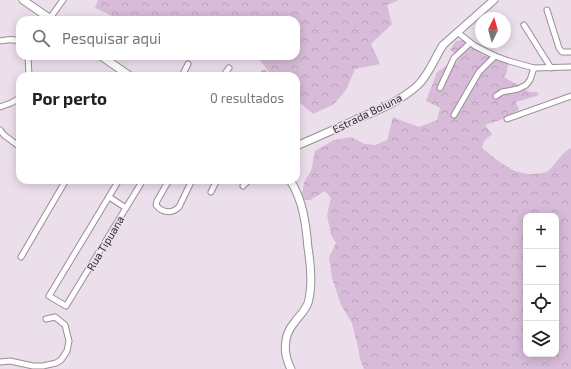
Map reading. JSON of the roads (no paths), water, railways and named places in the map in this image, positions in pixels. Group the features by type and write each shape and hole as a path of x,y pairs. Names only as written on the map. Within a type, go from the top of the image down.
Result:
{"street":[{"path":"23,0 47,16"},
{"path":"53,16 63,0"},
{"name":"Estrada Boiuna","path":"300,144 379,110 404,96 417,86 423,79 444,45 494,0"},
{"path":"547,10 559,48 562,52 571,52"},
{"path":"524,25 551,68"},
{"path":"457,32 470,43 495,56 534,68 571,67"},
{"path":"0,41 12,39 16,40"},
{"path":"440,88 454,58 470,43"},
{"path":"454,115 479,72 495,56"},
{"path":"28,60 28,72"},
{"path":"107,60 123,72"},
{"path":"184,72 188,64"},
{"path":"226,72 229,68"},
{"path":"496,96 502,92 518,89 526,85 530,80 534,68"},
{"path":"507,119 571,96"},
{"path":"0,107 16,100"},
{"path":"0,130 16,144"},
{"path":"21,257 64,184"},
{"path":"117,184 109,197 126,208"},
{"name":"Rua Tipuana","path":"109,197 49,296 66,306 141,184"},
{"path":"167,184 156,205 164,211 172,212 179,207 190,184"},
{"path":"211,192 215,184"},
{"path":"291,369 285,354 287,334 293,324 304,312 308,304 312,278 303,211 293,184"},
{"path":"0,362 10,361 33,366 43,366 56,363 61,360 67,351 69,341 65,325 55,318 46,319"}]}
